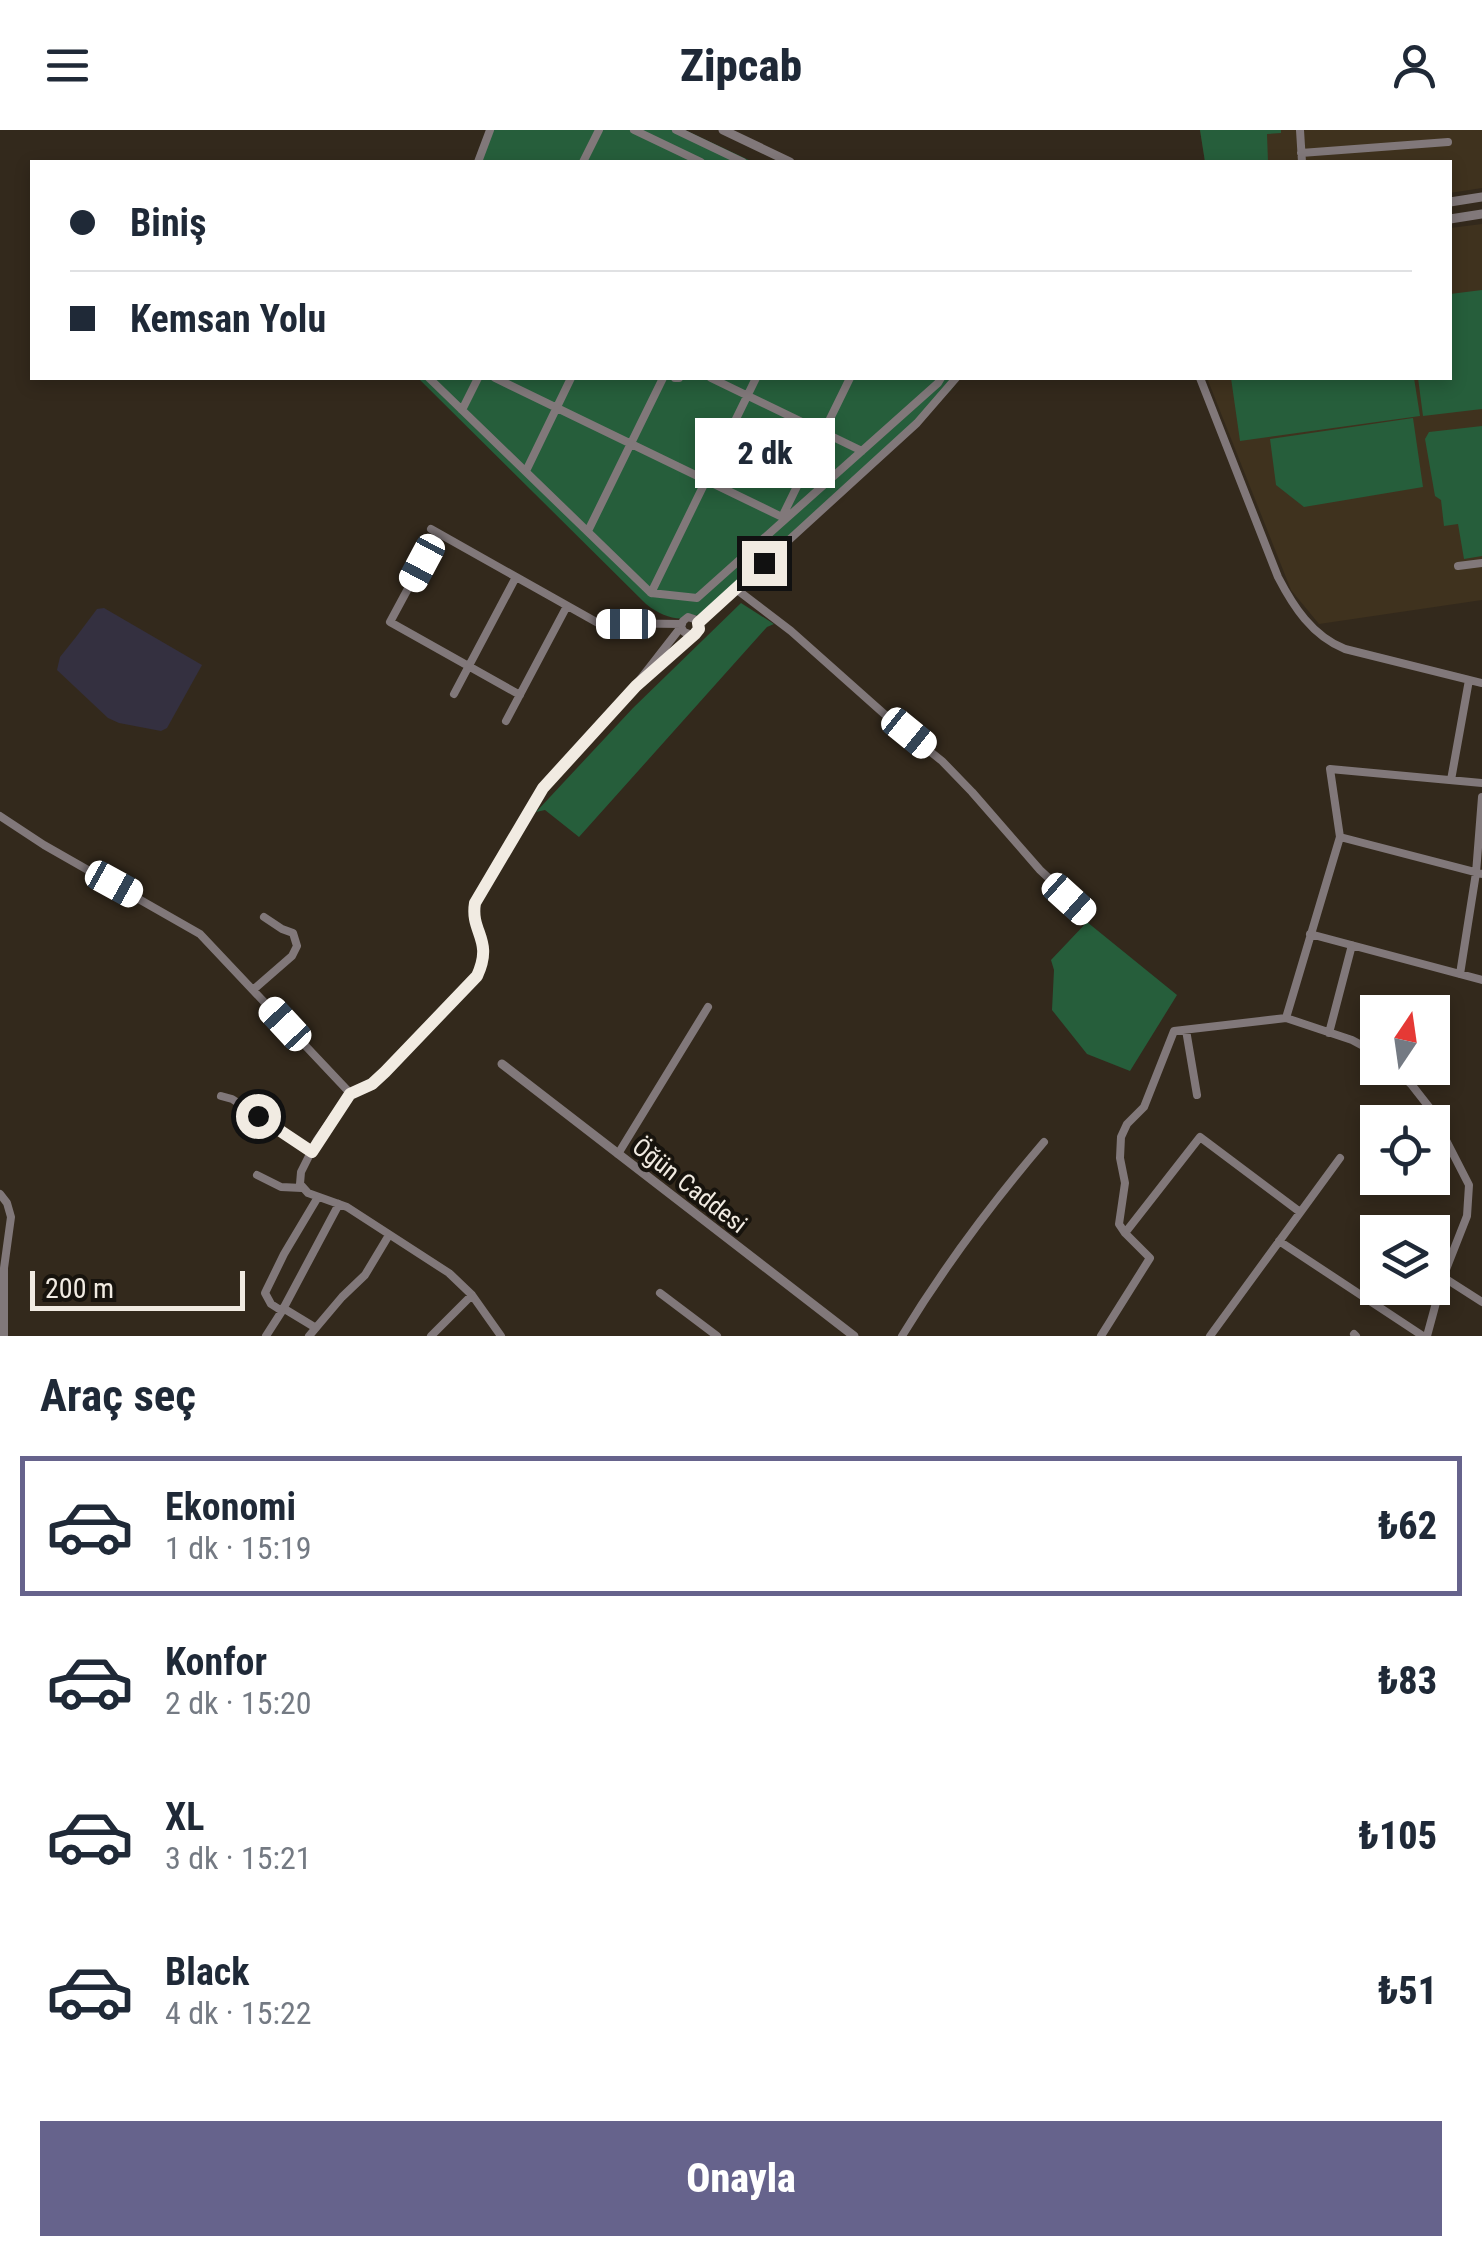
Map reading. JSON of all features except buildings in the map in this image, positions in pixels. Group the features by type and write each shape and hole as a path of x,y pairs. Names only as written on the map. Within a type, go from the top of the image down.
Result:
{"street":[{"path":"481,160 490,130"},
{"path":"584,160 599,130"},
{"path":"634,130 697,160"},
{"path":"676,130 739,160"},
{"path":"723,130 770,158"},
{"path":"1300,130 1301,158 1448,142"},
{"path":"677,160 681,153"},
{"path":"1452,202 1482,197"},
{"path":"1452,219 1482,214"},
{"path":"430,380 652,593 697,598 940,380"},
{"path":"462,410 477,380"},
{"path":"499,380 783,519"},
{"path":"526,471 571,380"},
{"path":"588,531 662,380"},
{"path":"715,380 862,451"},
{"path":"652,593 755,380"},
{"path":"783,519 849,380"},
{"path":"698,623 916,423 954,380"},
{"path":"1201,380 1278,577 1305,619 1322,637 1344,649 1482,683"},
{"path":"520,696 390,622 434,531 598,624 682,625"},
{"path":"1458,566 1482,563"},
{"path":"454,694 516,578"},
{"path":"736,589 942,761 1040,870 1084,912"},
{"path":"506,721 567,606"},
{"path":"302,1188 300,1176 312,1152 350,1094 372,1084 385,1072 477,976 484,947 474,914 476,900 543,788 636,686 699,629 698,623 691,617 685,619 636,686"},
{"path":"682,625 684,632 692,635"},
{"path":"1451,780 1469,680"},
{"path":"1286,1018 1340,837 1330,770 1482,783"},
{"path":"1460,974 1479,874 1482,797"},
{"path":"0,816 200,934 350,1094"},
{"path":"1340,837 1479,874"},
{"path":"253,990 292,956 296,946 293,933 264,917"},
{"path":"1310,934 1482,980"},
{"path":"1329,1033 1352,945"},
{"path":"618,1154 708,1007"},
{"path":"1101,1336 1150,1258 1125,1234 1119,1220 1125,1184 1120,1158 1122,1133 1144,1107 1174,1030 1286,1018 1360,1044"},
{"path":"1186,1030 1197,1095"},
{"name":"Öğün Caddesi","path":"502,1064 854,1336"},
{"path":"1412,1085 1434,1116 1469,1185 1465,1224 1450,1259"},
{"path":"221,1096 232,1098 312,1152"},
{"path":"1125,1234 1200,1137 1300,1212"},
{"path":"902,1336 930,1290 1044,1142"},
{"path":"1210,1336 1340,1158"},
{"path":"258,1175 281,1187 302,1188 347,1207 449,1273 472,1296 501,1336"},
{"path":"0,1194 11,1217 4,1268 4,1336"},
{"path":"316,1328 271,1304 264,1293 318,1197"},
{"path":"266,1336 339,1204"},
{"path":"1468,1208 1482,1209"},
{"path":"309,1336 365,1276 389,1235"},
{"path":"1279,1241 1425,1336 1434,1305"},
{"path":"1450,1282 1482,1302"},
{"path":"660,1293 716,1336"},
{"path":"431,1336 472,1296"}],"shaded area":[{"path":"1200,130 1482,130 1482,188 1452,193 1452,160 1205,160"},
{"path":"1482,224 1482,600 1319,624 1291,590 1208,380 1452,380 1452,228"},
{"path":"104,608 202,665 167,728 161,731 108,718 57,670 60,657 97,609"}],"green space":[{"path":"493,130 685,130 749,160 482,160"},
{"path":"1200,130 1281,130 1267,134 1268,160 1205,160"},
{"path":"1482,290 1482,409 1423,416 1418,380 1452,380 1452,294"},
{"path":"420,380 958,380 715,605 689,618 680,618 663,615 646,604"},
{"path":"1231,380 1414,380 1420,416 1240,441"},
{"path":"1413,418 1423,487 1304,507 1276,485 1270,439"},
{"path":"1482,426 1482,556 1464,559 1458,524 1444,526 1425,439 1429,432"},
{"path":"741,603 774,624 767,627 579,837 545,810 536,812 633,708"},
{"path":"1087,922 1177,995 1130,1071 1087,1054 1052,1010 1051,960"}],"route":[{"path":"258,1116 312,1152 350,1094 372,1084 385,1072 477,976 484,947 474,914 475,903 543,788 636,686 695,634 698,623 764,563"}]}
